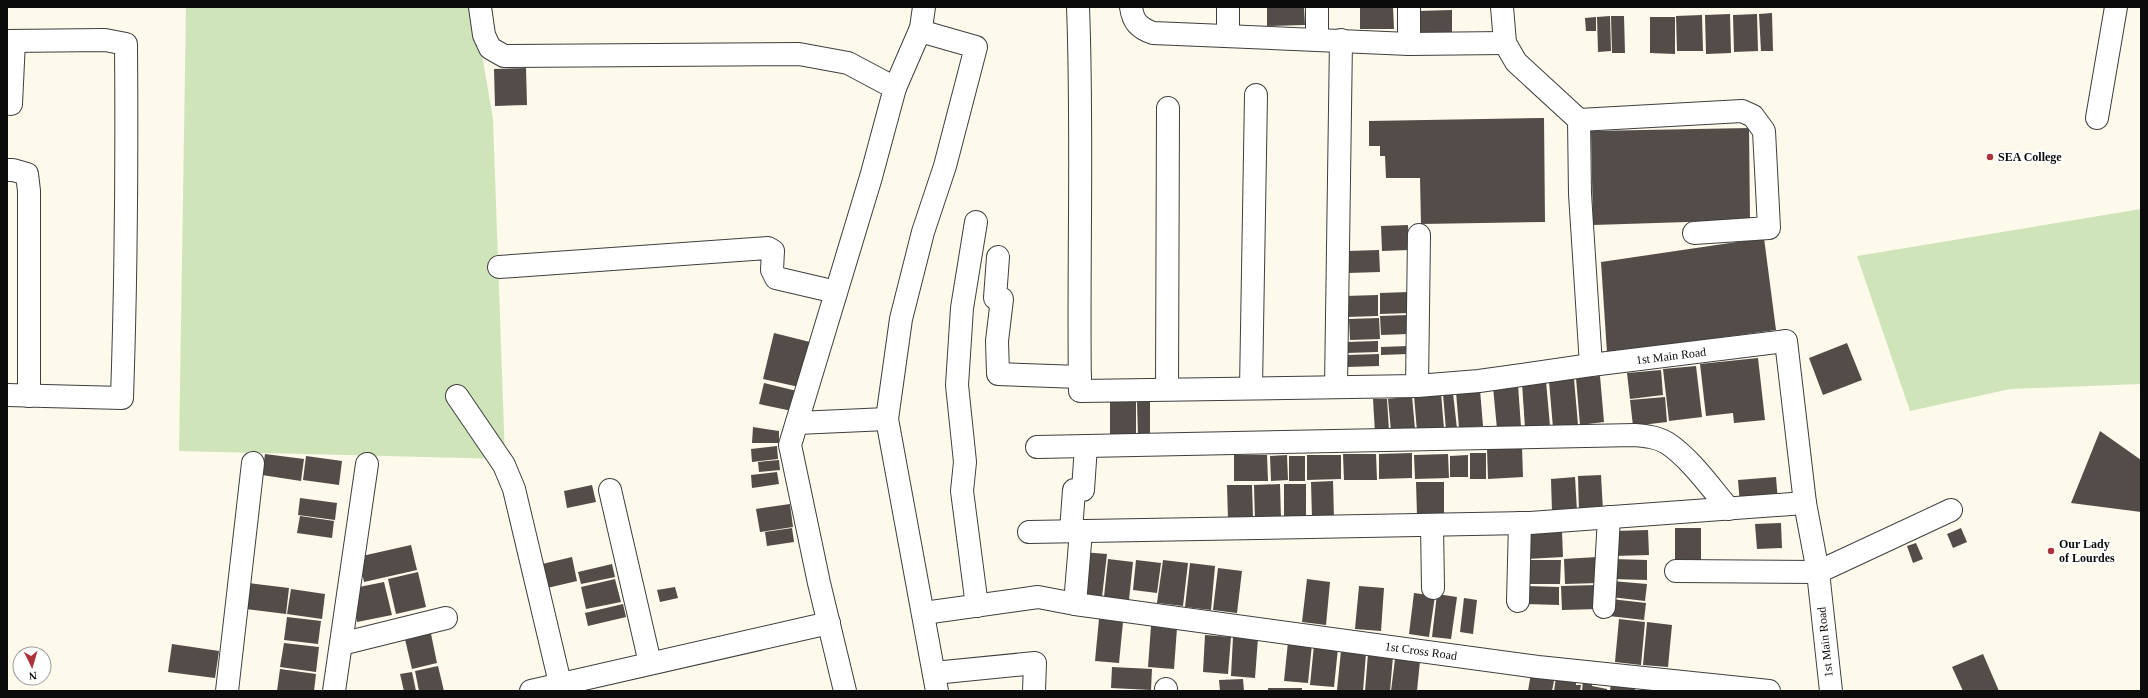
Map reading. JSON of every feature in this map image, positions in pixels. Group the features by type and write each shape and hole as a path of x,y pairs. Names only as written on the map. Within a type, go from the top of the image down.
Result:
{"street":[{"path":"480,7 484,35 490,48 504,56 799,54 848,63 895,88"},
{"path":"845,691 828,623 790,445 871,177 895,88 920,31 924,7"},
{"path":"1078,7 1081,77 1078,280 1080,391 1417,386 1479,381 1592,365 1580,194 1579,120"},
{"path":"1131,7 1132,15 1139,28 1152,33 1409,44 1505,43"},
{"path":"1228,7 1228,36"},
{"path":"1317,7 1317,39"},
{"path":"1409,7 1409,44"},
{"path":"1502,7 1505,43 1516,62 1579,120 1742,111 1753,116 1764,131 1769,228 1694,233"},
{"path":"2098,118 2116,7"},
{"path":"920,31 976,47 945,166 923,232 901,319 887,419 924,613 935,682 1035,663 1034,691"},
{"path":"7,396 122,398 126,284 126,44 105,40 11,41 10,104"},
{"path":"1336,387 1341,40"},
{"path":"1251,388 1256,95"},
{"path":"1167,389 1168,108"},
{"path":"7,170 27,174 29,191 29,396"},
{"path":"976,222 962,308 958,385 965,462 962,491 977,606"},
{"path":"1417,386 1419,235"},
{"path":"499,267 768,248 773,251 772,270 776,278 836,292"},
{"path":"998,257 995,298 1002,299 997,341 998,374 1080,377"},
{"name":"1st Main Road","path":"1592,365 1786,341 1805,503 1818,572 1831,691"},
{"path":"457,396 504,465 514,489 560,683"},
{"path":"797,423 887,419"},
{"path":"1037,447 1627,435 1652,436 1667,443 1681,454 1729,509"},
{"path":"1075,604 1076,531 1074,490 1083,490 1086,446"},
{"path":"227,691 253,463"},
{"path":"334,691 366,464"},
{"path":"610,490 650,663"},
{"path":"1029,532 1520,523 1805,503"},
{"path":"1676,571 1818,572 1951,510"},
{"path":"1604,607 1609,517"},
{"path":"1518,601 1520,523"},
{"path":"1432,525 1433,588"},
{"name":"1st Cross Road","path":"924,613 1038,597 1075,604 1538,667 1769,691"},
{"path":"341,644 446,618"},
{"path":"531,691 560,683 828,623"}],"green space":[{"path":"186,7 474,7 493,119 505,459 179,451"},
{"path":"2141,209 2141,384 2010,389 1910,411 1857,256"}],"building":[{"path":"1267,7 1304,7 1305,25 1267,26"},
{"path":"1360,7 1393,7 1394,29 1360,29"},
{"path":"1452,10 1452,37 1418,38 1417,11"},
{"path":"1772,13 1773,51 1761,51 1759,14"},
{"path":"1730,14 1731,53 1706,54 1705,15"},
{"path":"1757,14 1758,51 1734,52 1733,15"},
{"path":"1702,15 1703,51 1677,51 1676,16"},
{"path":"1610,16 1611,51 1598,52 1597,17"},
{"path":"1611,16 1624,16 1625,53 1612,53"},
{"path":"1596,17 1596,31 1586,31 1585,18"},
{"path":"1650,17 1675,17 1675,54 1650,53"},
{"path":"526,68 527,105 495,106 494,69"},
{"path":"1544,118 1545,222 1421,224 1420,178 1386,178 1385,156 1380,156 1380,146 1369,146 1369,121"},
{"path":"1749,128 1750,220 1593,225 1591,131"},
{"path":"1408,225 1409,250 1382,251 1381,226"},
{"path":"1764,238 1776,330 1607,353 1601,262"},
{"path":"1379,250 1380,272 1348,273 1348,251"},
{"path":"1409,292 1410,313 1380,314 1380,293"},
{"path":"1378,295 1378,316 1346,317 1345,296"},
{"path":"1408,315 1409,334 1381,335 1380,316"},
{"path":"1379,318 1380,339 1350,340 1349,319"},
{"path":"774,333 810,342 799,387 763,379"},
{"path":"1378,341 1378,352 1346,353 1346,342"},
{"path":"1847,343 1862,380 1823,395 1809,358"},
{"path":"1408,346 1408,354 1381,355 1381,347"},
{"path":"1379,354 1379,366 1347,367 1347,355"},
{"path":"1758,358 1765,420 1734,423 1733,413 1706,416 1700,364"},
{"path":"1696,366 1702,417 1669,421 1663,369"},
{"path":"1661,370 1663,395 1630,399 1627,373"},
{"path":"1600,376 1604,422 1580,425 1576,378"},
{"path":"1574,379 1578,425 1553,428 1549,381"},
{"path":"1546,381 1550,426 1525,428 1522,383"},
{"path":"764,383 797,391 792,411 759,404"},
{"path":"1518,385 1521,427 1497,429 1493,387"},
{"path":"1480,390 1483,426 1459,428 1456,392"},
{"path":"1441,393 1444,429 1417,431 1414,396"},
{"path":"1453,393 1457,429 1446,430 1443,394"},
{"path":"1412,396 1415,429 1391,431 1388,399"},
{"path":"1665,397 1667,422 1633,426 1630,400"},
{"path":"1373,399 1387,399 1389,431 1375,433"},
{"path":"1136,401 1136,437 1110,437 1110,402"},
{"path":"1137,401 1150,401 1150,436 1138,437"},
{"path":"753,427 779,431 779,443 752,443"},
{"path":"2100,431 2141,460 2141,512 2071,503"},
{"path":"777,446 778,459 752,462 751,449"},
{"path":"1522,447 1523,477 1488,479 1487,449"},
{"path":"1412,453 1412,478 1379,479 1379,454"},
{"path":"1470,453 1486,453 1486,479 1470,479"},
{"path":"265,454 304,459 301,481 262,475"},
{"path":"1343,454 1376,454 1377,480 1344,480"},
{"path":"1448,454 1449,478 1415,479 1414,455"},
{"path":"1234,455 1267,455 1268,481 1234,481"},
{"path":"1287,455 1288,480 1271,481 1270,456"},
{"path":"1307,455 1341,455 1341,479 1307,480"},
{"path":"1468,455 1468,477 1450,477 1450,456"},
{"path":"306,456 342,461 339,485 303,480"},
{"path":"1289,456 1305,456 1305,481 1289,481"},
{"path":"779,460 780,470 759,472 758,462"},
{"path":"777,472 779,484 752,488 751,475"},
{"path":"1601,475 1603,511 1579,512 1578,476"},
{"path":"1575,477 1577,511 1552,512 1551,479"},
{"path":"1776,477 1778,502 1740,505 1738,480"},
{"path":"1333,481 1334,518 1312,518 1311,482"},
{"path":"1416,482 1444,482 1444,514 1417,515"},
{"path":"1280,484 1281,519 1255,520 1254,485"},
{"path":"1284,484 1306,484 1306,517 1284,518"},
{"path":"592,485 596,502 567,508 564,491"},
{"path":"1227,485 1252,485 1253,518 1228,519"},
{"path":"300,498 337,503 335,520 298,515"},
{"path":"790,504 793,527 760,532 756,509"},
{"path":"300,516 334,521 332,538 297,533"},
{"path":"1781,523 1782,548 1757,549 1755,524"},
{"path":"792,528 794,542 767,546 765,532"},
{"path":"1675,528 1701,528 1701,566 1675,566"},
{"path":"1961,528 1967,542 1953,548 1947,534"},
{"path":"1648,530 1649,555 1614,556 1614,531"},
{"path":"1562,531 1563,557 1527,559 1526,532"},
{"path":"1916,543 1923,559 1913,563 1907,546"},
{"path":"411,545 417,570 364,582 361,568 363,568 362,556"},
{"path":"1082,552 1107,554 1102,597 1077,595"},
{"path":"572,557 577,581 543,589 538,565"},
{"path":"1597,557 1598,583 1565,584 1564,559"},
{"path":"1108,559 1133,562 1129,600 1104,597"},
{"path":"1613,559 1647,560 1647,580 1612,579"},
{"path":"1136,560 1161,563 1157,593 1133,590"},
{"path":"1163,560 1188,563 1183,606 1157,603"},
{"path":"1527,560 1561,560 1560,584 1526,584"},
{"path":"1190,563 1215,566 1211,610 1185,607"},
{"path":"612,564 615,577 581,584 578,572"},
{"path":"1218,568 1242,571 1237,613 1213,610"},
{"path":"418,572 426,607 396,614 388,579"},
{"path":"615,579 621,602 586,609 581,587"},
{"path":"1307,579 1330,582 1326,625 1302,622"},
{"path":"1612,581 1647,584 1645,601 1611,597"},
{"path":"384,582 392,615 357,622 355,611 359,587"},
{"path":"249,583 289,588 286,614 246,609"},
{"path":"1597,585 1598,609 1562,610 1561,586"},
{"path":"1359,586 1384,588 1381,631 1355,629"},
{"path":"1526,586 1559,587 1559,605 1526,604"},
{"path":"675,587 678,598 660,602 657,590"},
{"path":"291,589 325,594 322,619 287,614"},
{"path":"1414,593 1435,596 1429,637 1409,634"},
{"path":"1437,594 1457,597 1451,639 1432,637"},
{"path":"1464,598 1477,600 1473,634 1460,632"},
{"path":"1611,599 1646,603 1644,620 1609,616"},
{"path":"623,604 626,617 588,626 585,613"},
{"path":"287,617 321,621 318,644 284,640"},
{"path":"1099,619 1123,622 1119,663 1095,661"},
{"path":"1619,619 1645,622 1641,665 1615,662"},
{"path":"1647,622 1672,625 1668,667 1643,665"},
{"path":"1151,626 1177,628 1174,669 1148,667"},
{"path":"430,629 437,663 412,669 404,635"},
{"path":"1205,635 1231,637 1228,674 1203,672"},
{"path":"1233,637 1258,638 1255,678 1231,676"},
{"path":"1288,642 1312,644 1308,683 1284,681"},
{"path":"284,643 319,647 316,672 280,667"},
{"path":"172,644 219,651 215,678 168,672"},
{"path":"1314,645 1338,648 1334,687 1310,685"},
{"path":"1341,651 1366,653 1363,691 1337,690"},
{"path":"1368,654 1393,656 1390,691 1365,691"},
{"path":"1983,654 1999,691 1963,691 1952,667"},
{"path":"1395,659 1420,661 1417,691 1391,691"},
{"path":"438,666 444,691 419,691 415,671"},
{"path":"1112,667 1152,669 1151,690 1111,688"},
{"path":"280,669 316,674 314,691 277,691"},
{"path":"412,672 416,691 404,691 400,674"},
{"path":"1531,673 1555,676 1552,691 1528,691"},
{"path":"1556,677 1576,682 1576,685 1581,685 1580,691 1554,691"},
{"path":"1243,679 1244,691 1220,691 1219,680"},
{"path":"1583,680 1593,681 1592,686 1607,689 1607,691 1582,691"},
{"path":"1611,683 1635,687 1635,691 1610,691"},
{"path":"1268,688 1302,688 1302,691 1268,691"}],"place":[{"name":"SEA College","path":"1990,157"},
{"name":"Our Lady of Lourdes","path":"2051,551"}]}
